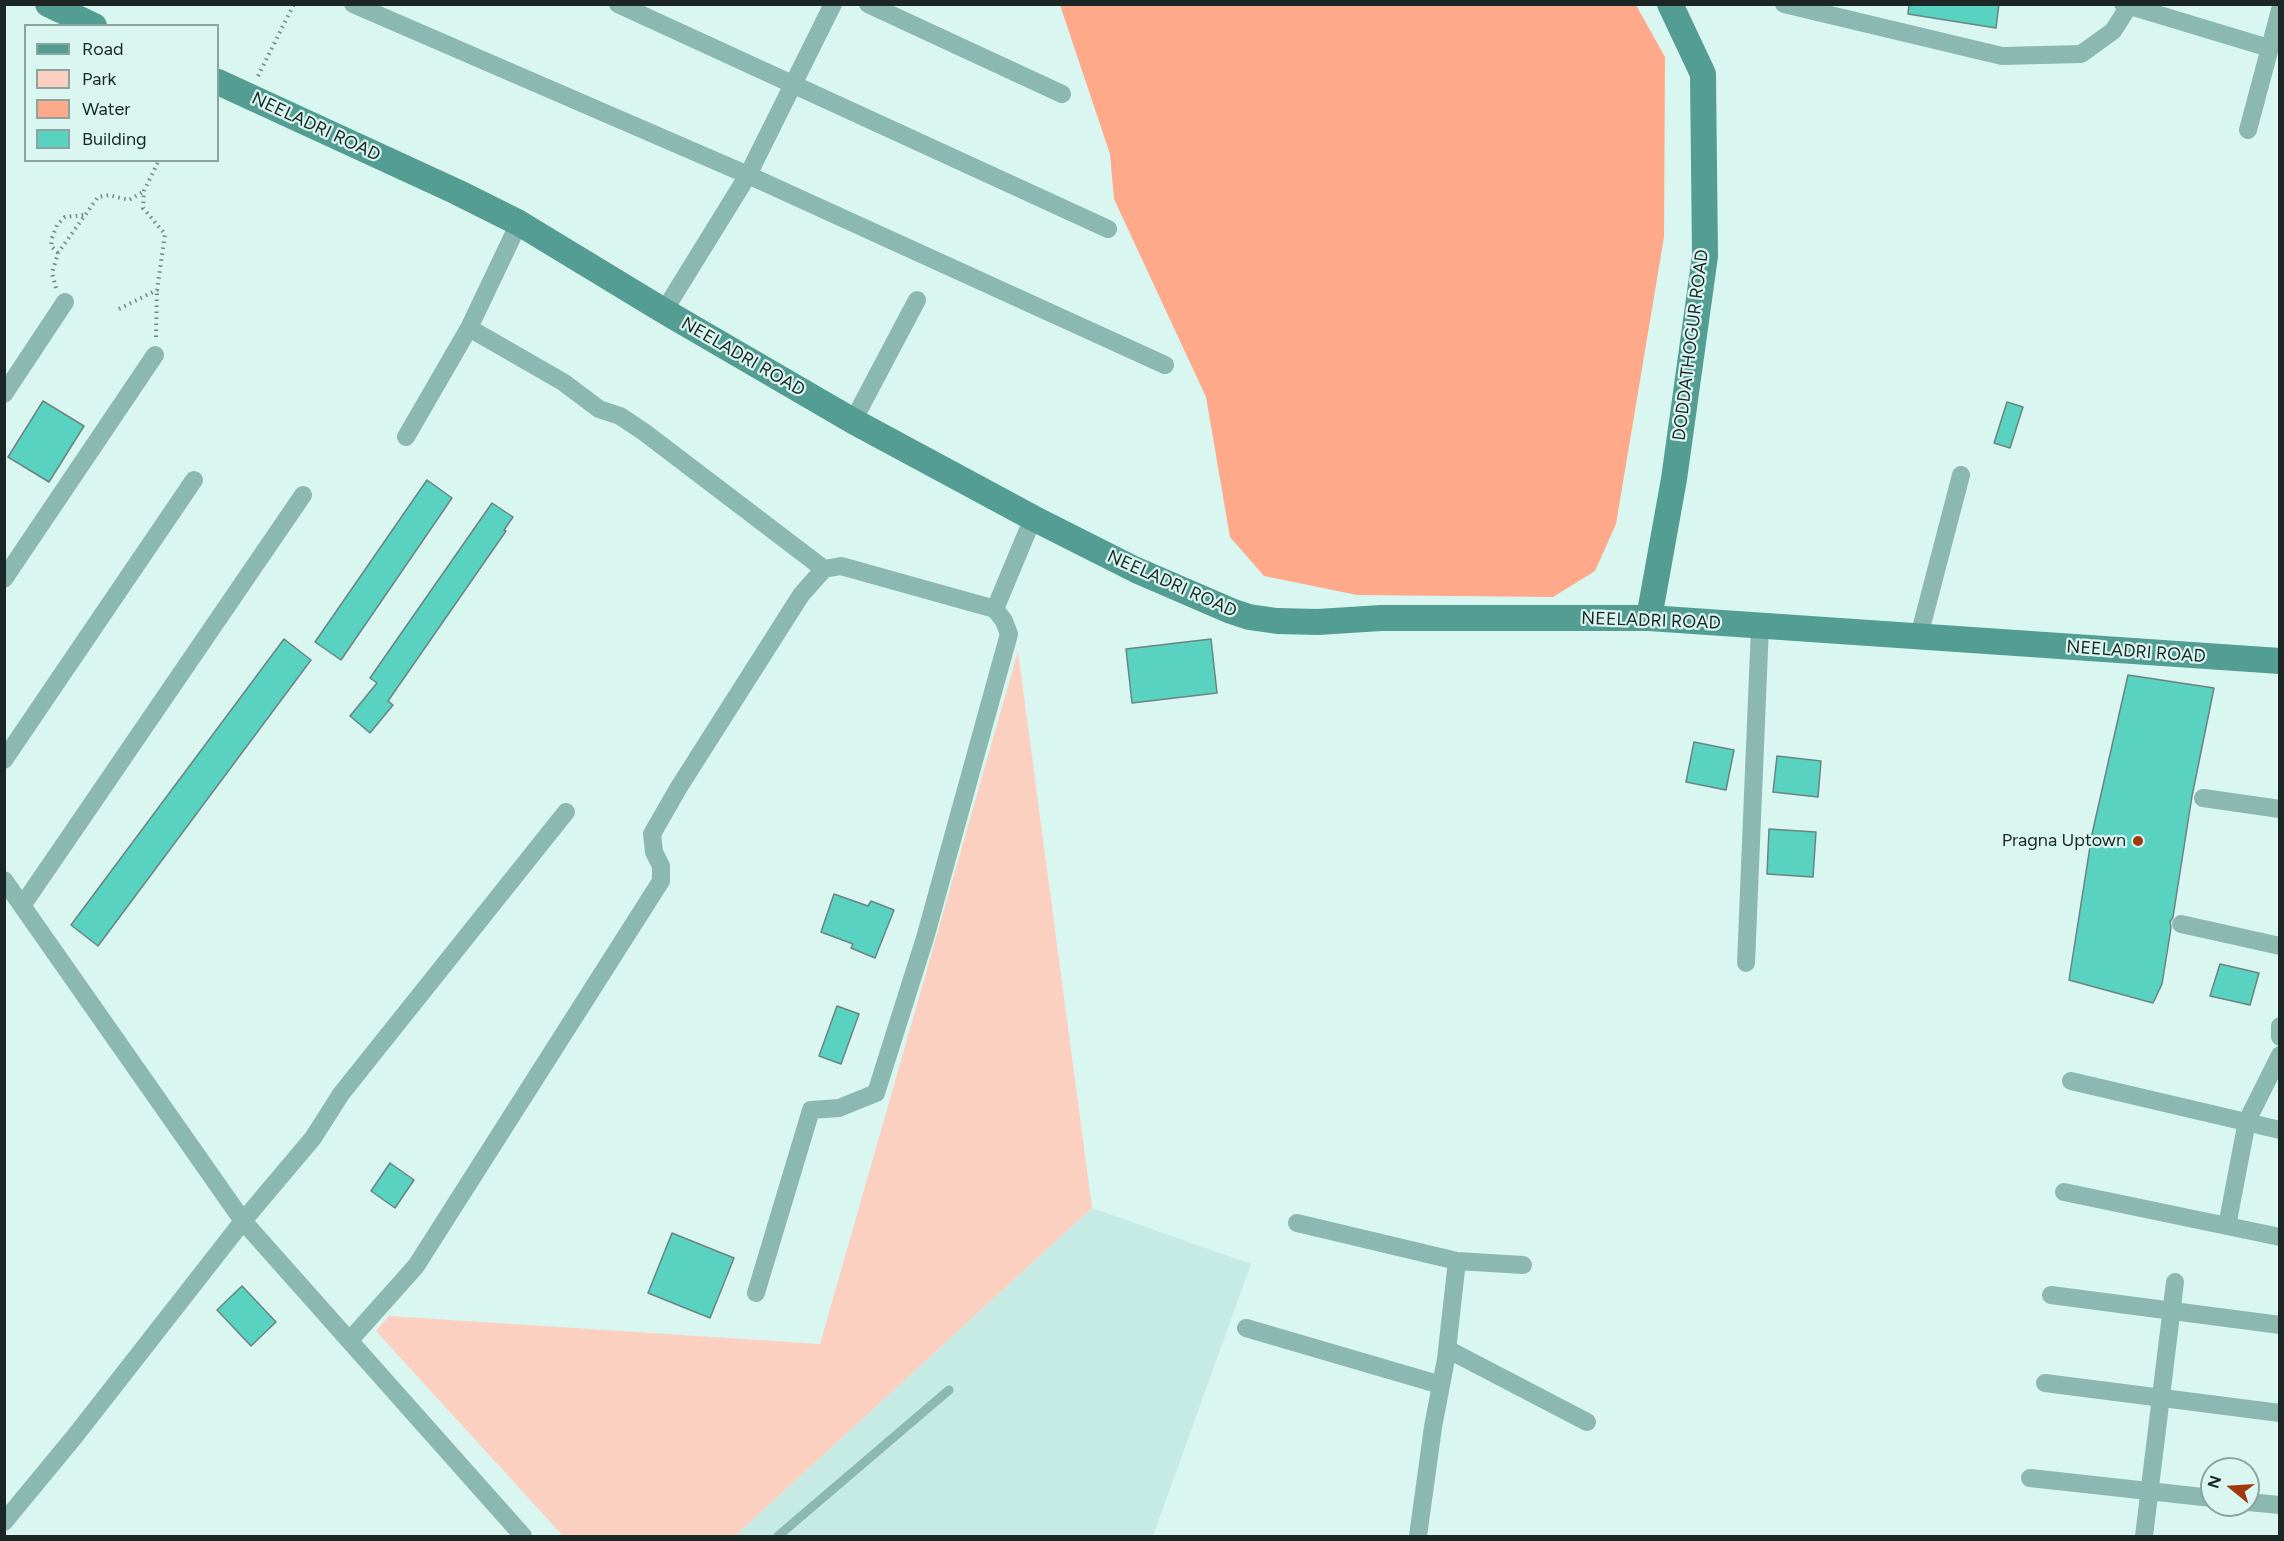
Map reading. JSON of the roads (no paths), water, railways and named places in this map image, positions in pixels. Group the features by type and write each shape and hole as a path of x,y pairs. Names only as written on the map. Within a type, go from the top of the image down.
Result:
{"street":[{"path":"48,4 90,24"},
{"path":"353,4 748,176 1165,365"},
{"path":"618,4 1107,229"},
{"path":"664,311 748,176 833,4"},
{"path":"868,4 1062,94"},
{"name":"DODDATHOGUR ROAD","path":"1649,618 1674,479 1705,256 1703,74 1670,4"},
{"path":"1784,4 2002,56 2081,54 2113,31 2126,5 2269,48"},
{"path":"2247,130 2280,10"},
{"name":"NEELADRI ROAD","path":"219,82 519,223 853,421 1033,518 1173,587 1249,617 1277,621 1318,622 1381,618 1649,618 2280,662"},
{"path":"405,437 470,328 519,223"},
{"path":"853,421 917,300"},
{"path":"4,394 65,302"},
{"path":"470,328 562,382 599,409 620,416 644,432 824,569"},
{"path":"4,579 155,355"},
{"path":"1919,636 1961,475"},
{"path":"4,759 194,480"},
{"path":"22,906 303,495"},
{"path":"995,609 1033,518"},
{"path":"350,1340 416,1266 661,881 661,866 654,852 652,834 679,787 801,595 824,569 840,566 995,609 1004,621 1009,634 925,938 876,1094 839,1108 811,1110 756,1293"},
{"path":"1746,963 1760,626"},
{"path":"2203,798 2280,809"},
{"path":"4,1522 75,1436 243,1221 313,1138 341,1094 566,812"},
{"path":"4,880 243,1221 523,1536"},
{"path":"2181,924 2280,946"},
{"path":"2280,1026 2280,1036"},
{"path":"2227,1226 2247,1121 2280,1055"},
{"path":"2072,1081 2280,1130"},
{"path":"2064,1192 2280,1237"},
{"path":"1297,1223 1457,1261 1523,1265"},
{"path":"1418,1536 1447,1350 1457,1261"},
{"path":"2144,1536 2175,1282"},
{"path":"2051,1295 2280,1325"},
{"path":"1246,1328 1441,1385"},
{"path":"1447,1350 1587,1422"},
{"path":"2045,1383 2280,1413"},
{"path":"2030,1478 2200,1497"},
{"path":"2260,1503 2280,1505"}],"lane":[{"path":"778,1536 949,1390"}],"water":[{"path":"1060,5 1636,5 1665,57 1664,237 1616,524 1595,571 1553,597 1357,595 1264,576 1230,537 1206,397 1114,199 1110,154"}],"place":[{"name":"Pragna Uptown","path":"2138,841"}]}
